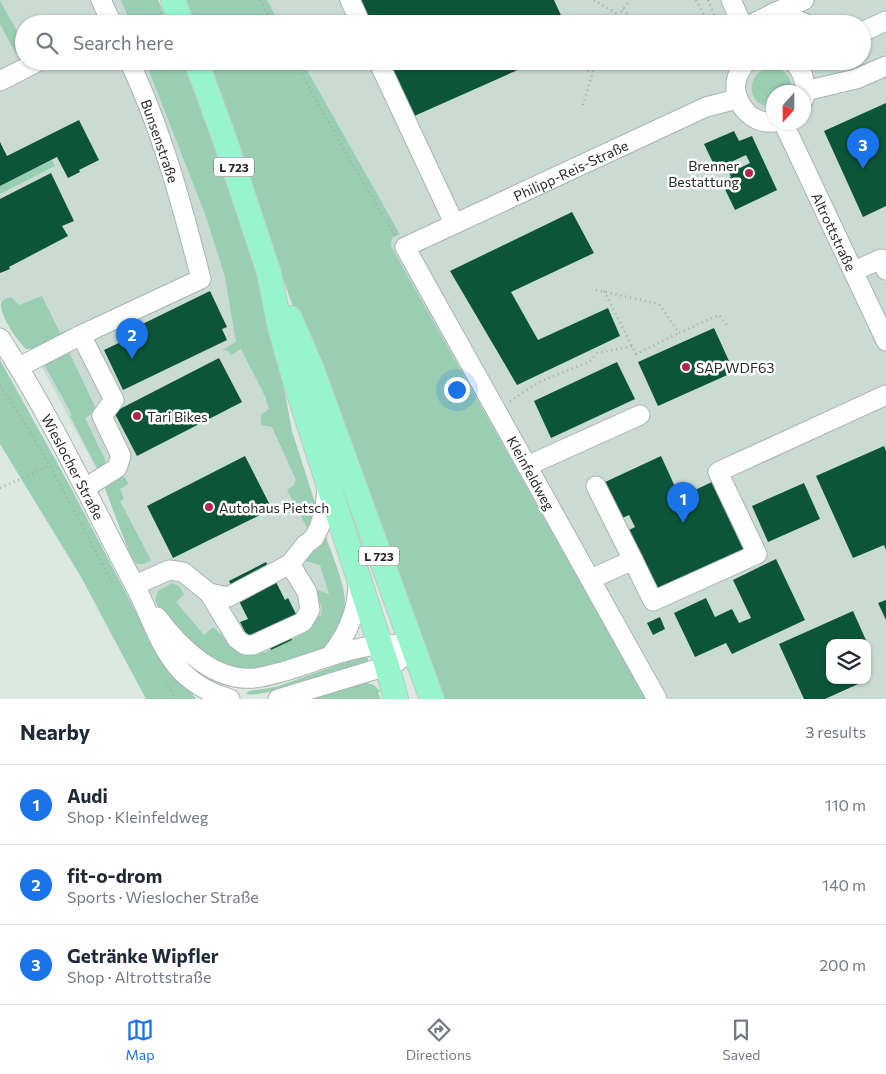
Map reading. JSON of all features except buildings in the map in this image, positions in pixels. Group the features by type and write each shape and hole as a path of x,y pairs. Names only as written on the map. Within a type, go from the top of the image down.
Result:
{"main road":[{"path":"173,0 179,15"},
{"name":"L 723","path":"199,70 226,142 269,273 285,346 310,432 358,574 396,699"},
{"name":"L 723","path":"269,273 312,369 432,699"}],"street":[{"path":"100,0 108,15"},
{"path":"350,0 357,15"},
{"path":"731,0 738,15"},
{"path":"770,15 804,0"},
{"path":"776,12 784,15"},
{"path":"871,28 886,21"},
{"path":"811,93 856,79 886,66"},
{"path":"0,81 21,70"},
{"name":"Bunsenstraße","path":"81,335 201,279 163,145 133,70"},
{"path":"382,70 454,223"},
{"path":"741,70 735,88 737,99 744,111 756,119 766,121"},
{"path":"801,70 805,78 805,85"},
{"name":"Philipp-Reis-Straße","path":"405,247 706,107 737,99"},
{"name":"Altrottstraße","path":"787,130 886,341"},
{"name":"Kleinfeldweg","path":"405,247 657,699"},
{"path":"854,271 884,262"},
{"path":"19,367 81,335 114,400 102,416 121,456 118,468 85,488"},
{"name":"Wieslocher Straße","path":"0,338 19,367 85,488 138,591 161,643 181,671 206,690 225,698 231,676"},
{"path":"596,486 653,601 757,554 718,472 886,395"},
{"path":"527,466 640,415"},
{"path":"209,593 228,597 290,564 306,544 314,538 325,510 327,480"},
{"path":"591,579 634,560"},
{"path":"138,591 169,570 183,572 209,593 237,639 245,645 253,645 303,622 310,610 307,592 290,564"},
{"path":"331,655 342,641 350,624 358,596 358,574"},
{"name":"Wieslocher Straße","path":"138,591 168,632 184,648 210,667 231,676 259,678 331,655 383,655"},
{"name":"Wieslocher Straße","path":"278,699 383,655 392,643 413,647"}],"path":[{"path":"260,0 268,15"},
{"path":"594,0 619,15 630,0"},
{"path":"696,0 704,15"},
{"path":"708,0 714,15"},
{"path":"623,9 629,15"},
{"path":"299,70 397,239 405,247"},
{"path":"588,70 592,73"},
{"path":"583,105 593,70"},
{"path":"596,290 660,302 678,333"},
{"path":"604,291 636,354 719,315 727,326"},
{"path":"495,410 541,382 589,362 597,353 632,346"},
{"path":"0,386 18,412 49,466 0,488"}],"shaded area":[{"path":"0,0 121,0 127,15 15,15 15,70 149,70 205,214 225,277 315,503 343,586 346,602 261,672 158,606 131,557 101,478 18,322 0,301"},
{"path":"267,0 886,0 886,699 646,699 391,246 392,238 400,233 307,70 871,70 871,15 275,15"}],"green space":[{"path":"121,0 158,0 165,15 127,15"},
{"path":"182,0 267,0 275,15 188,15"},
{"path":"0,1 15,28 15,52 0,24"},
{"path":"149,70 186,70 234,201 272,324 292,431 315,503 314,522 311,528 307,528 287,490 294,485 296,480 272,427 261,425 261,415 269,409 265,396 241,349 231,355 228,351 222,350 236,342 225,277 205,214"},
{"path":"209,70 307,70 400,234 392,238 391,246 646,699 441,699 323,376 290,299 245,164"},
{"path":"763,70 781,70 789,77 791,85 766,85 766,106 764,106 758,102 752,90 752,83 755,77"},
{"path":"52,160 55,166 0,194 0,186"},
{"path":"42,296 60,333 71,328 71,331 36,349 26,349 6,321 1,309 1,303 11,297 19,305"},
{"path":"69,352 97,411 85,418 107,464 97,468 70,416 72,415 44,364"},
{"path":"0,360 71,488 161,660 196,699 146,699 81,577 0,444"},
{"path":"115,470 126,479 128,484 120,489 124,499 120,501 151,560 144,564 137,564 131,557 101,478"},
{"path":"325,535 341,580 345,609 336,636 324,649 261,672 216,665 168,623 155,601 158,591 172,583 179,586 184,594 176,602 204,635 213,627 234,647 261,648 264,653 304,633 303,627 321,615 322,609 315,589 329,594 320,565 306,561 306,559"},
{"path":"368,658 368,661 300,684 267,692 246,694 249,691 276,687 354,659"},
{"path":"364,682 374,685 380,691 378,693 381,699 309,699"}],"place":[{"name":"Getränke Wipfler","path":"863,169"},
{"name":"Brenner Bestattung","path":"749,173"},
{"name":"fit-o-drom","path":"132,359"},
{"name":"SAP WDF63","path":"686,367"},
{"name":"Tari Bikes","path":"137,416"},
{"name":"Autohaus Pietsch","path":"209,507"},
{"name":"Audi","path":"683,523"}]}
